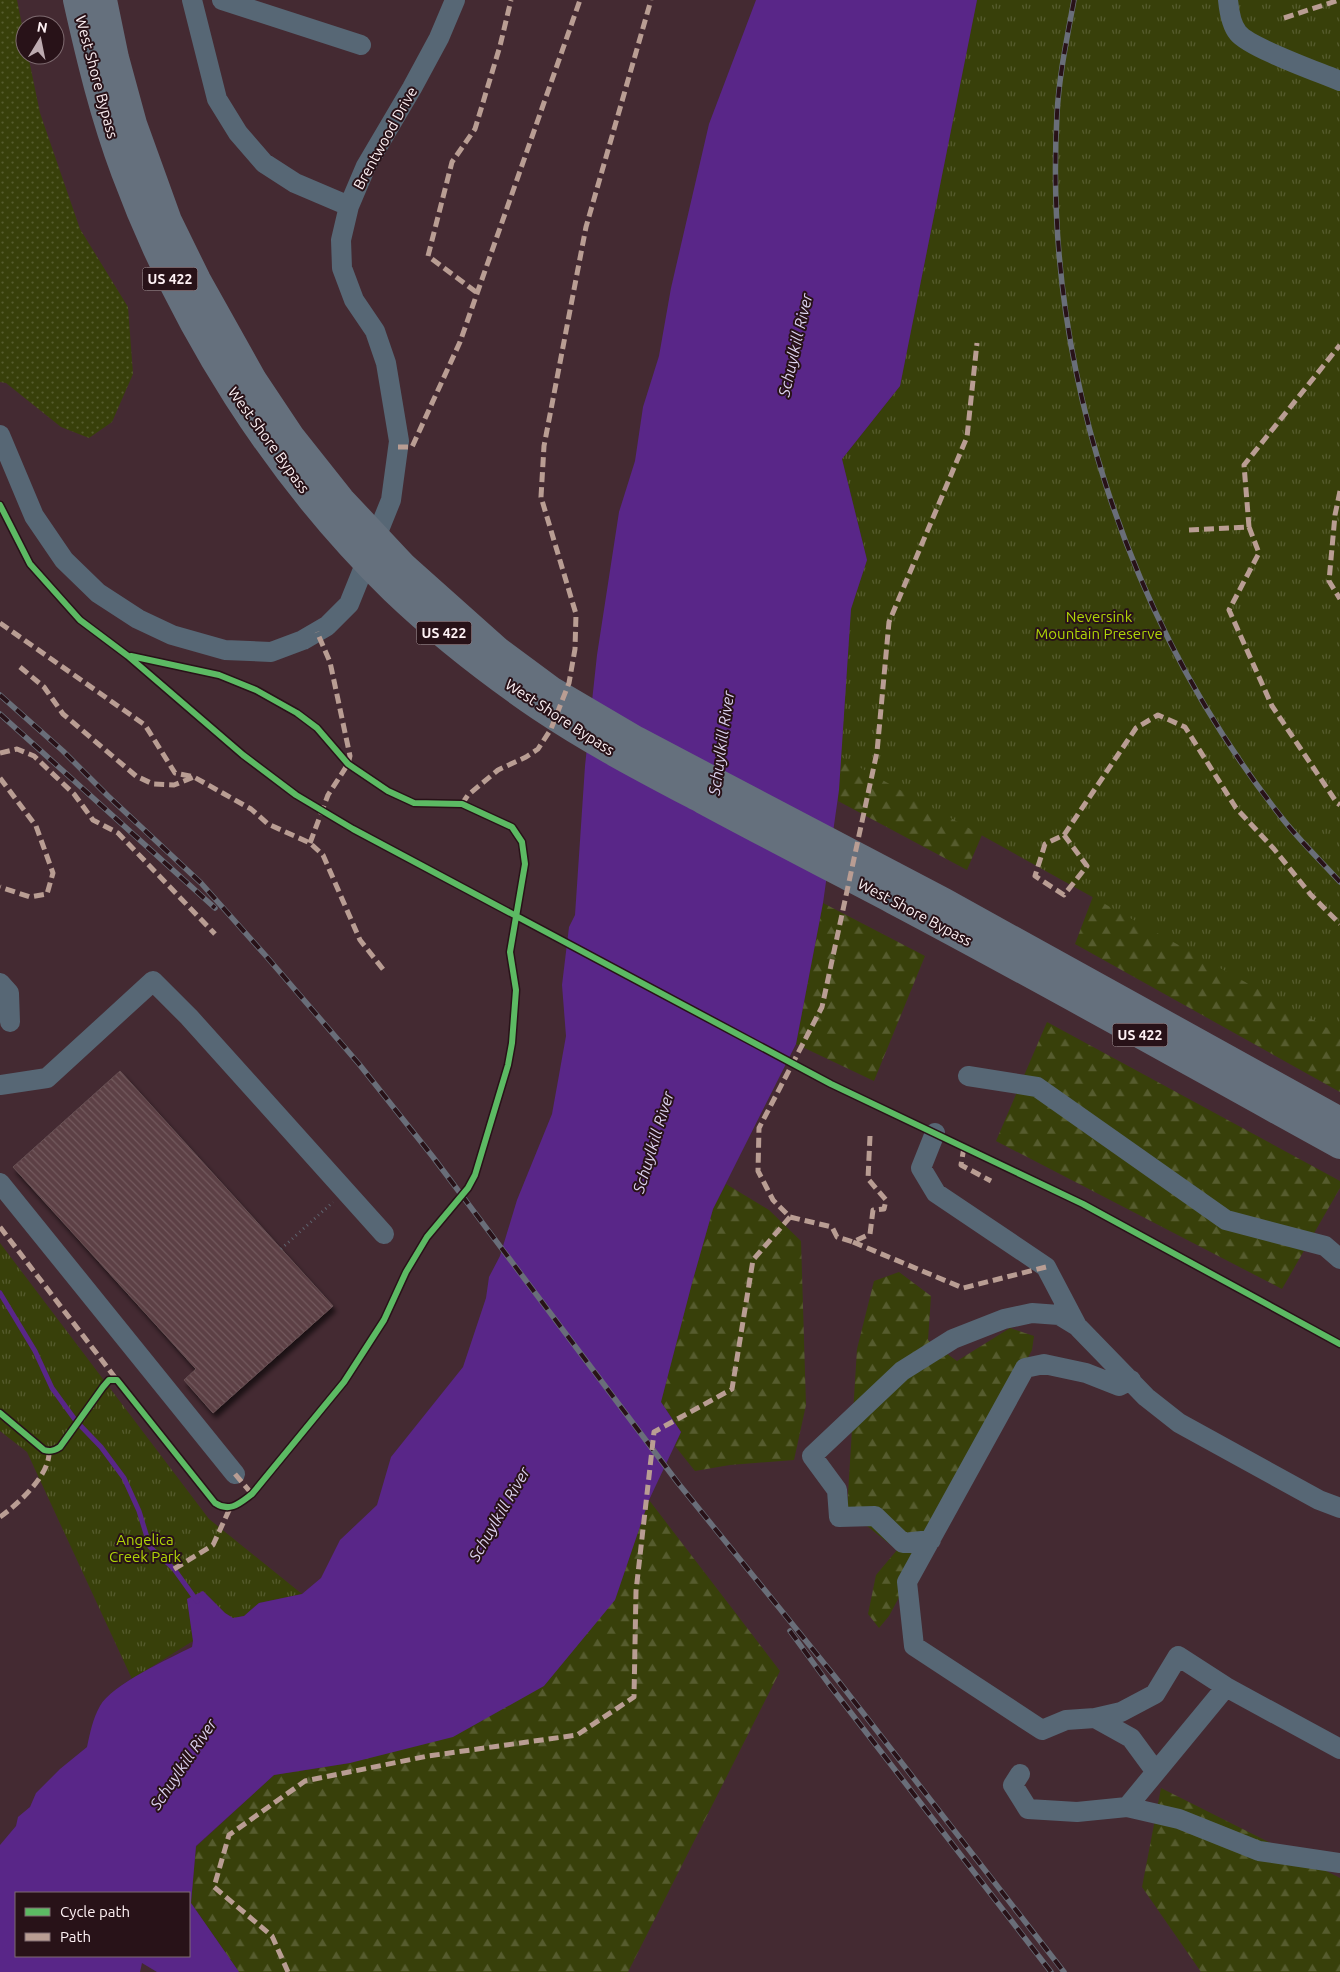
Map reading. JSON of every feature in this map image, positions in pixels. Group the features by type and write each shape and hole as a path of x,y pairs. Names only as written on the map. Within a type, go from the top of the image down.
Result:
{"highway":[{"name":"West Shore Bypass","path":"77,0 98,90 125,173 173,285 225,380 292,473 337,512 399,578 496,663 551,690 942,913 1340,1145"},
{"name":"West Shore Bypass","path":"103,0 115,58 133,124 168,221 197,280 253,380 337,512"},
{"name":"West Shore Bypass","path":"942,913 1340,1121"}],"street":[{"path":"222,0 361,45"},
{"name":"Brentwood Drive","path":"0,435 34,516 64,560 98,593 138,619 172,635 225,650 271,652 303,640 327,626 349,604 391,500 399,441 386,363 375,331 354,300 342,268 341,240 349,206 366,166 439,38 455,0"},
{"path":"1228,0 1230,12 1238,33 1263,49 1340,81"},
{"path":"197,1 217,98 238,133 264,163 295,183 349,206"},
{"path":"0,1085 47,1078 153,981 189,1017 384,1234"},
{"path":"0,983 9,993 10,1022"},
{"path":"968,1076 1037,1087 1226,1220 1325,1246 1340,1259"},
{"path":"935,1133 921,1168 936,1193 1046,1267 1077,1326"},
{"path":"0,1183 235,1474"},
{"path":"930,1540 903,1543 875,1516 839,1517 837,1490 812,1456 902,1371 953,1339 1004,1319 1032,1313 1059,1315 1077,1326 1146,1397 1179,1423 1310,1496 1340,1508"},
{"path":"1131,1380 1119,1386 1086,1374 1044,1364 1025,1368 907,1582 914,1646 1042,1730 1066,1720 1095,1718 1121,1712 1155,1694 1178,1656 1226,1687 1340,1749"},
{"path":"1127,1807 1226,1687"},
{"path":"1095,1718 1131,1738 1156,1772"},
{"path":"1020,1774 1013,1785 1028,1809 1077,1812 1127,1807 1179,1819 1259,1850 1340,1863"}],"path":[{"path":"281,1249 338,1198"}],"green space":[{"path":"0,0 17,0 20,15 15,15 15,65 30,65 40,113 80,229 128,307 133,374 112,422 89,438 61,427 6,383 0,382"},
{"name":"Neversink Mountain Preserve","path":"977,0 1340,0 1340,1035 841,757 851,609 867,560 842,459 900,386"},
{"path":"851,609 1052,671 967,870 838,801"},
{"path":"1168,698 1340,945 1340,1092 1075,944"},
{"path":"823,903 925,956 874,1081 796,1044"},
{"path":"1047,1022 1340,1181 1340,1188 1282,1289 996,1141"},
{"path":"726,1184 769,1210 801,1241 806,1405 794,1460 730,1465 695,1471 675,1446 681,1432 661,1402 713,1209"},
{"name":"Angelica Creek Park","path":"0,1243 209,1519 302,1594 259,1603 244,1616 233,1618 225,1613 203,1591 187,1599 193,1641 132,1679 27,1452 0,1431"},
{"path":"899,1272 931,1296 928,1340 957,1361 1010,1328 1034,1336 1032,1350 889,1616 879,1628 868,1614 876,1575 897,1550 847,1510 857,1349 874,1281"},
{"path":"649,1500 780,1671 628,1972 239,1972 191,1903 196,1847 274,1775 350,1763 615,1600"},
{"path":"1161,1788 1340,1878 1340,1972 1201,1972 1142,1887"}],"water":[{"name":"Schuylkill River","path":"756,0 977,0 900,386 842,459 867,560 851,609 839,790 823,903 796,1044 713,1209 661,1402 681,1432 649,1500 615,1600 544,1686 453,1737 350,1763 274,1775 196,1846 191,1903 239,1972 157,1972 142,1963 140,1972 0,1972 0,1845 16,1826 18,1817 30,1807 36,1793 60,1769 87,1747 95,1716 106,1698 128,1681 192,1647 193,1641 187,1599 203,1591 225,1613 233,1618 244,1616 259,1603 302,1594 321,1578 340,1540 377,1505 391,1457 463,1367 486,1298 489,1277 500,1256 517,1200 552,1114 566,1036 562,985 569,927 575,915 585,766 597,655 619,512 635,461 643,407 659,356 671,288 709,124"}],"building":[{"path":"120,1071 333,1306 213,1413 184,1380 196,1369 13,1167"}],"waterway":[{"path":"0,1293 35,1351 52,1388 76,1421 101,1447 124,1478 139,1511 150,1547 174,1569 197,1601"}],"railway":[{"path":"1074,0 1058,100 1056,208 1064,302 1081,395 1106,486 1139,575 1179,660 1227,741 1282,818 1340,882"},
{"path":"0,695 63,751 201,883 359,1064 433,1157 678,1483 836,1678 1064,1972"},
{"path":"0,714 215,908"},
{"path":"790,1631 1051,1972"}],"marked path":[{"path":"476,292 428,256 452,162 475,129 500,46 511,0"},
{"path":"398,447 412,447 460,342 580,0"},
{"path":"462,804 468,795 498,770 526,757 538,749 551,729 569,683 575,649 576,614 541,497 544,446 586,227 651,0"},
{"path":"1284,18 1339,0"},
{"path":"870,1136 868,1179 886,1200 884,1209 873,1210 870,1234 853,1242 837,1237 832,1227 790,1217 773,1200 758,1171 759,1128 822,1007 877,752 889,622 967,437 977,343"},
{"path":"1189,530 1249,527 1244,465 1340,345"},
{"path":"1340,491 1335,515 1329,581 1340,599"},
{"path":"1249,527 1259,553 1229,610 1272,706 1340,805"},
{"path":"0,623 145,725 175,773 194,777 251,809 268,824 310,843 323,855 360,940 386,973"},
{"path":"310,843 328,795 348,764 350,756 330,662 317,632"},
{"path":"20,667 44,687 63,714 136,776 153,784 174,785 194,777"},
{"path":"1064,835 1087,866 1064,895 1035,876 1045,844 1064,835 1136,728 1158,715 1185,727 1236,808 1274,849 1311,895 1340,924"},
{"path":"0,753 17,749 34,756 74,794 93,820 118,833 215,934"},
{"path":"0,778 36,826 53,873 47,894 30,897 0,887"},
{"path":"964,1147 961,1165 991,1181"},
{"path":"288,1972 272,1936 214,1887 229,1835 305,1781 428,1756 577,1735 634,1697 636,1591 654,1432 732,1389 753,1260 790,1217"},
{"path":"0,1227 117,1380"},
{"path":"853,1242 963,1288 1046,1267"},
{"path":"0,1517 24,1497 39,1479 48,1461 49,1452"},
{"path":"235,1474 252,1494"},
{"path":"174,1569 213,1545 230,1508"}],"cycle path":[{"path":"0,505 30,564 80,620 128,656 243,755 296,795 353,829 831,1084 1083,1204 1340,1344"},
{"path":"0,1413 44,1450 54,1450 60,1447 109,1380 117,1380 215,1503 220,1506 230,1507 243,1501 252,1494 344,1382 384,1320 406,1272 427,1237 468,1188 475,1175 508,1065 512,1043 516,990 510,952 525,864 522,842 512,827 462,804 414,803 388,791 348,764 317,728 297,713 256,690 219,675 131,656"}]}
